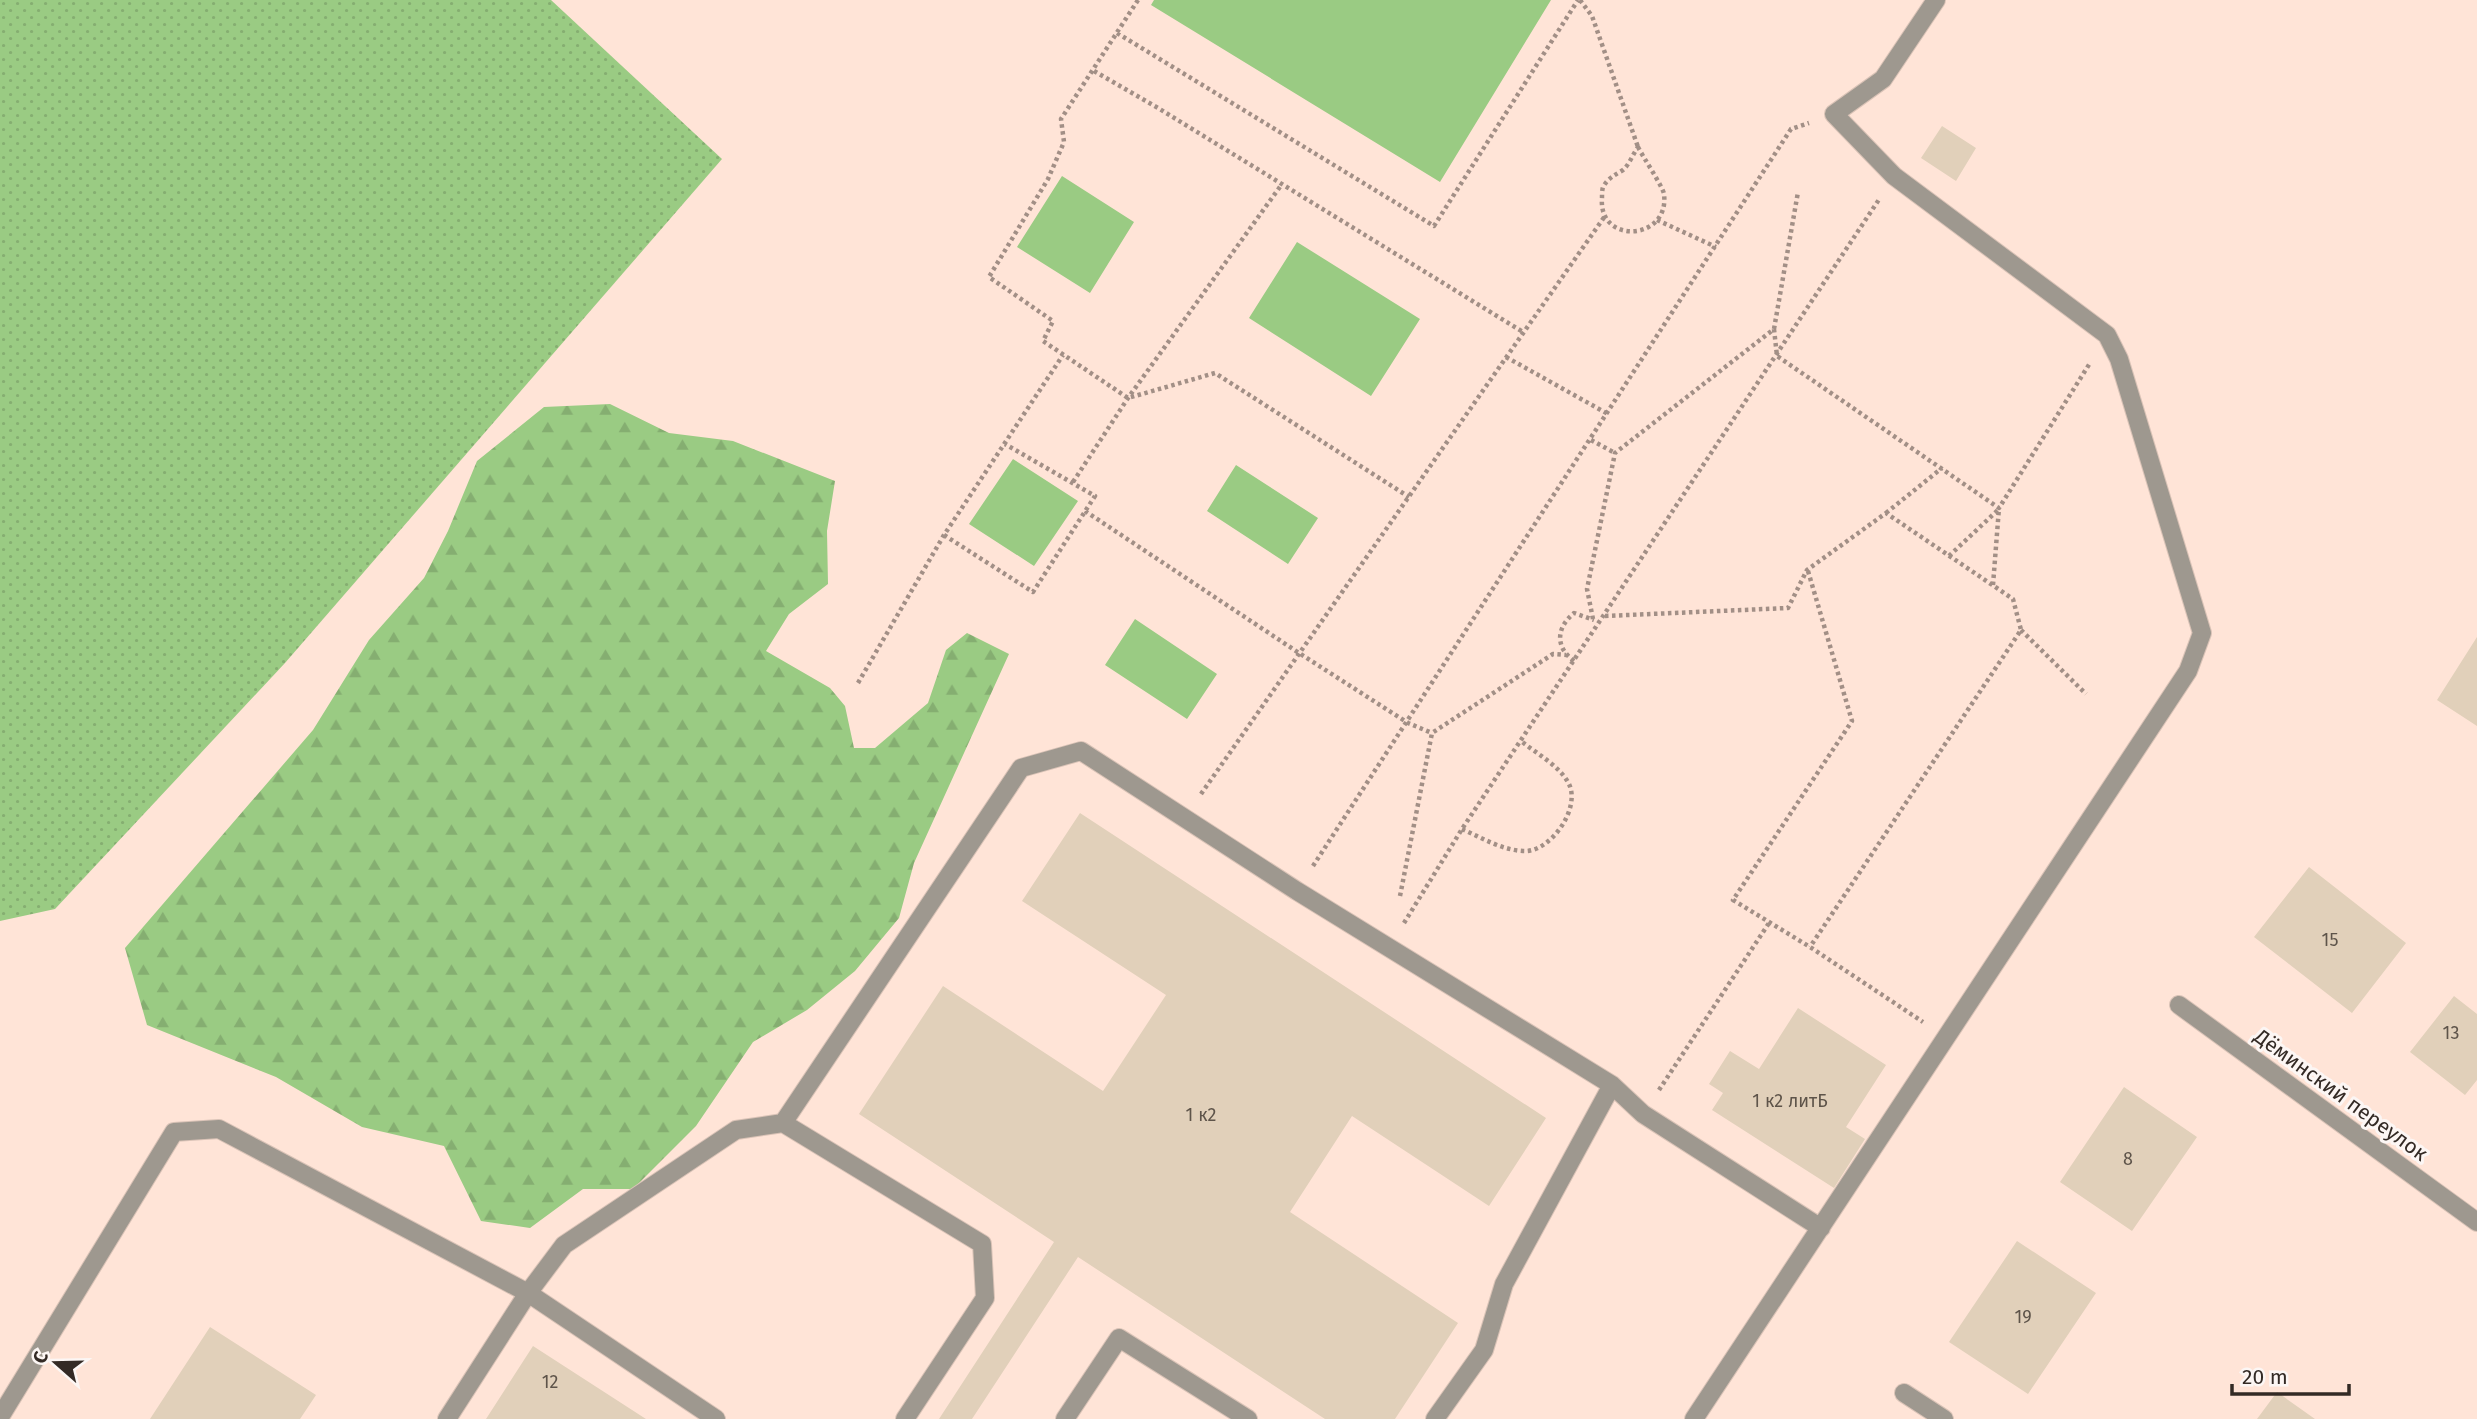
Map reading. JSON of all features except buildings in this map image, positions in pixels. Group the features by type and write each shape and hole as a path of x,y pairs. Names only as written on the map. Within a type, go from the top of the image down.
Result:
{"street":[{"path":"1694,1419 2188,671 2203,633 2119,359 2107,335 1894,176 1835,114 1882,79 1936,0"},
{"path":"783,1123 1021,768 1081,751 1297,891 1612,1085 1643,1114 1821,1228"},
{"name":"Дёминский переулок","path":"2179,1005 2477,1222"},
{"path":"1435,1419 1483,1350 1504,1284 1612,1085"},
{"path":"447,1419 528,1293 564,1245 736,1130 783,1123 982,1244 985,1298 905,1419"},
{"path":"0,1418 174,1132 219,1129 528,1293 716,1419"},
{"path":"1065,1419 1119,1338 1248,1419"},
{"path":"1904,1393 1944,1419"}],"path":[{"path":"1138,0 1061,119 1064,142 1048,179 989,277 1053,321 1043,341 1128,398 1215,373 1409,496"},
{"path":"1117,33 1434,226 1579,0 1592,16 1638,147 1661,184 1664,195 1663,211 1657,220 1643,230 1630,232 1613,226 1605,216 1601,207 1602,188 1613,174 1624,169 1638,147"},
{"path":"1094,71 1524,332"},
{"path":"1297,891 1791,129 1835,114"},
{"path":"1389,947 1462,829 1894,176"},
{"path":"1073,482 1128,398 1282,184"},
{"path":"1798,192 1774,328 1777,356 1999,508"},
{"path":"1185,818 1605,216"},
{"path":"1657,220 1716,247"},
{"path":"1598,625 1593,619 1587,589 1615,453 1774,328"},
{"path":"1949,556 1999,508 2107,335"},
{"path":"858,683 944,536 1063,355"},
{"path":"1506,357 1608,414"},
{"path":"1591,440 1615,453"},
{"path":"944,536 1033,592 1095,496 1005,444"},
{"path":"1605,616 1788,608 1807,570 1886,513 1942,468"},
{"path":"1993,586 1999,508"},
{"path":"1085,511 1408,723 1432,733"},
{"path":"1886,513 2013,599 2021,630 2086,694"},
{"path":"1807,570 1852,721 1733,900 1810,947 1947,1038"},
{"path":"1566,655 1560,633 1565,621 1574,613 1593,619"},
{"path":"1810,947 2021,630"},
{"path":"1400,896 1432,733 1553,654 1566,655 1574,661"},
{"path":"1462,829 1506,849 1527,852 1546,843 1563,826 1571,806 1571,787 1561,772 1521,741"},
{"path":"1643,1114 1769,923"}],"green space":[{"path":"0,0 551,0 722,159 285,663 55,909 0,921"},
{"path":"1154,0 1551,0 1440,182 1151,5"},
{"path":"1062,176 1134,222 1090,293 1017,247"},
{"path":"1297,242 1420,319 1371,396 1249,318"},
{"path":"610,404 669,433 733,441 835,481 827,531 828,584 789,614 766,651 830,688 845,706 854,748 875,748 928,703 946,650 967,633 1009,654 914,863 899,918 855,971 807,1010 753,1042 696,1126 633,1189 583,1189 530,1228 481,1221 444,1146 362,1127 276,1077 147,1025 125,948 313,730 369,640 424,578 448,531 477,461 544,407"},
{"path":"1013,459 1078,501 1034,566 969,524"},
{"path":"1236,465 1318,518 1288,564 1207,511"},
{"path":"1135,619 1217,674 1187,719 1105,665"}]}
